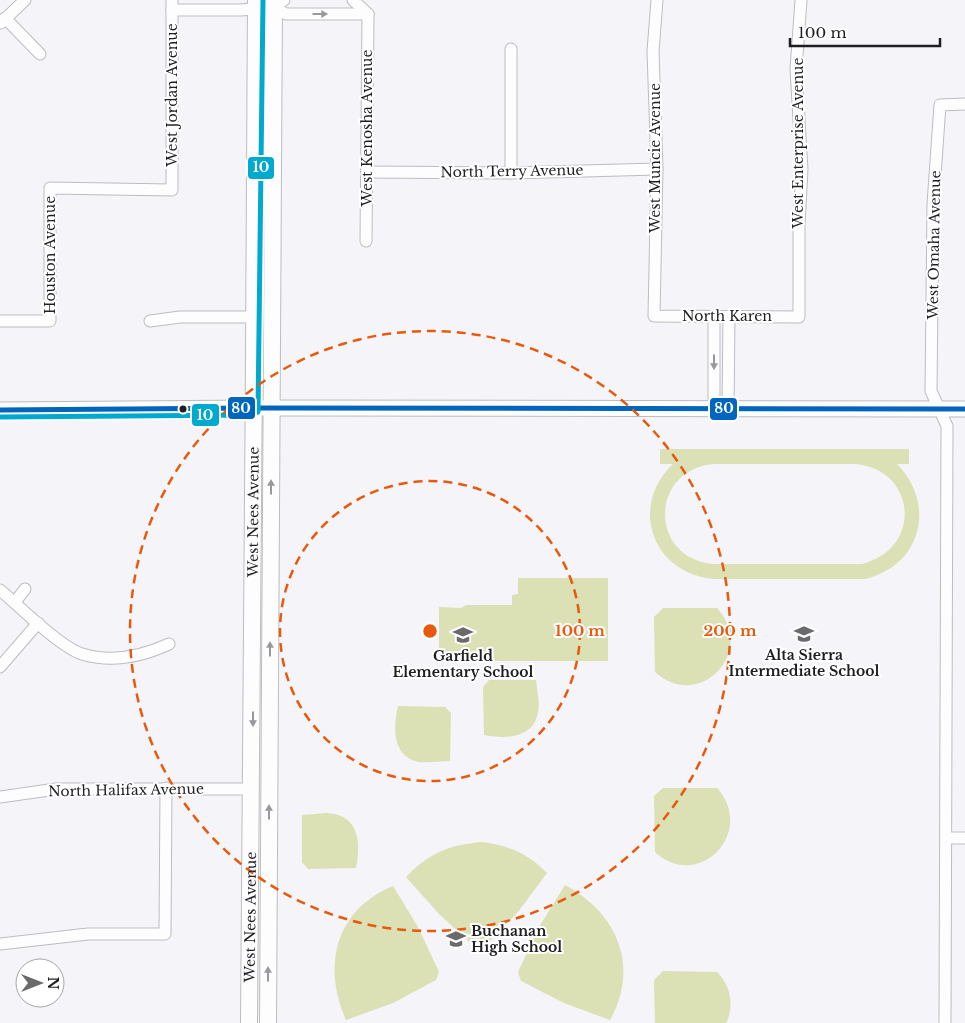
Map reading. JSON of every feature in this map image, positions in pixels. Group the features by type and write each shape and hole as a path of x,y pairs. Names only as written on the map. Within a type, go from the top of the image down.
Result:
{"main road":[{"name":"West Nees Avenue","path":"268,1023 271,408 278,2"},
{"name":"West Nees Avenue","path":"249,1023 253,789 252,408 255,4"}],"street":[{"path":"25,0 3,21 40,54"},
{"path":"353,0 368,14"},
{"name":"West Muncie Avenue","path":"654,316 657,169 653,51 657,0"},
{"name":"West Enterprise Avenue","path":"799,317 799,225 802,170 796,69 801,0"},
{"path":"172,5 278,2 286,14 368,14"},
{"name":"West Jordan Avenue","path":"50,188 172,190 172,5"},
{"name":"West Kenosha Avenue","path":"366,241 368,14"},
{"path":"511,49 511,173"},
{"name":"West Omaha Avenue","path":"939,409 931,391 933,204 938,122 940,105 965,104"},
{"name":"North Terry Avenue","path":"367,172 511,173 657,169"},
{"name":"Houston Avenue","path":"0,321 50,321 50,188"},
{"name":"North Karen","path":"654,316 799,317"},
{"path":"714,316 721,409"},
{"path":"721,409 729,316"},
{"path":"150,321 180,317 254,317"},
{"path":"0,410 252,408 965,409"},
{"path":"939,409 947,426 945,1023"},
{"path":"15,602 25,589"},
{"path":"0,590 67,646 82,654 100,657 133,657 169,644"},
{"path":"0,667 38,622"},
{"path":"0,944 88,934 165,934 166,788"},
{"name":"North Halifax Avenue","path":"0,797 56,789 253,789"},
{"path":"946,838 965,838"}],"green space":[{"path":"660,449 909,449 909,464 897,464 909,480 917,497 919,515 917,532 910,548 899,561 884,572 865,579 714,579 693,574 676,565 662,552 654,536 650,518 652,499 659,481 673,464 660,464","holes":["715,464 855,464 876,469 891,480 901,494 905,510 903,527 895,543 882,556 862,564 714,564 692,558 677,547 668,531 665,514 668,496 678,481 693,469"]},
{"path":"518,578 608,578 608,661 439,661 439,607 461,608 466,605 512,605 512,595 518,594"},
{"path":"663,608 717,608 728,625 730,642 727,658 718,672 704,681 689,685 672,683 655,672 654,617"},
{"path":"489,680 536,680 539,708 531,728 509,737 484,735 483,687"},
{"path":"398,706 445,707 451,713 450,761 419,762 410,759 404,754 399,748 395,732"},
{"path":"663,788 717,788 728,805 730,823 726,839 717,852 704,861 688,865 671,863 655,852 654,796"},
{"path":"327,813 338,815 352,824 358,849 356,868 308,869 302,862 302,815"},
{"path":"482,842 509,848 533,861 547,873 518,912 484,947 475,947 439,914 406,877 431,856 459,845"},
{"path":"565,885 598,910 610,926 618,943 623,961 623,980 619,1000 610,1020 564,1003 521,981 518,972 539,927"},
{"path":"393,886 418,927 439,972 436,980 393,1003 346,1020 335,980 335,960 339,942 346,925 358,909 373,896"},
{"path":"663,971 717,972 725,983 730,996 730,1010 726,1023 655,1023 654,980"}],"transit line":[{"name":"10","path":"0,417 252,415 258,412 263,0"},
{"name":"80","path":"0,410 252,408 965,409"}],"place":[{"name":"Alta Sierra Intermediate School","path":"804,634"},
{"name":"Garfield Elementary School","path":"463,635"},
{"name":"Buchanan High School","path":"456,939"}]}
